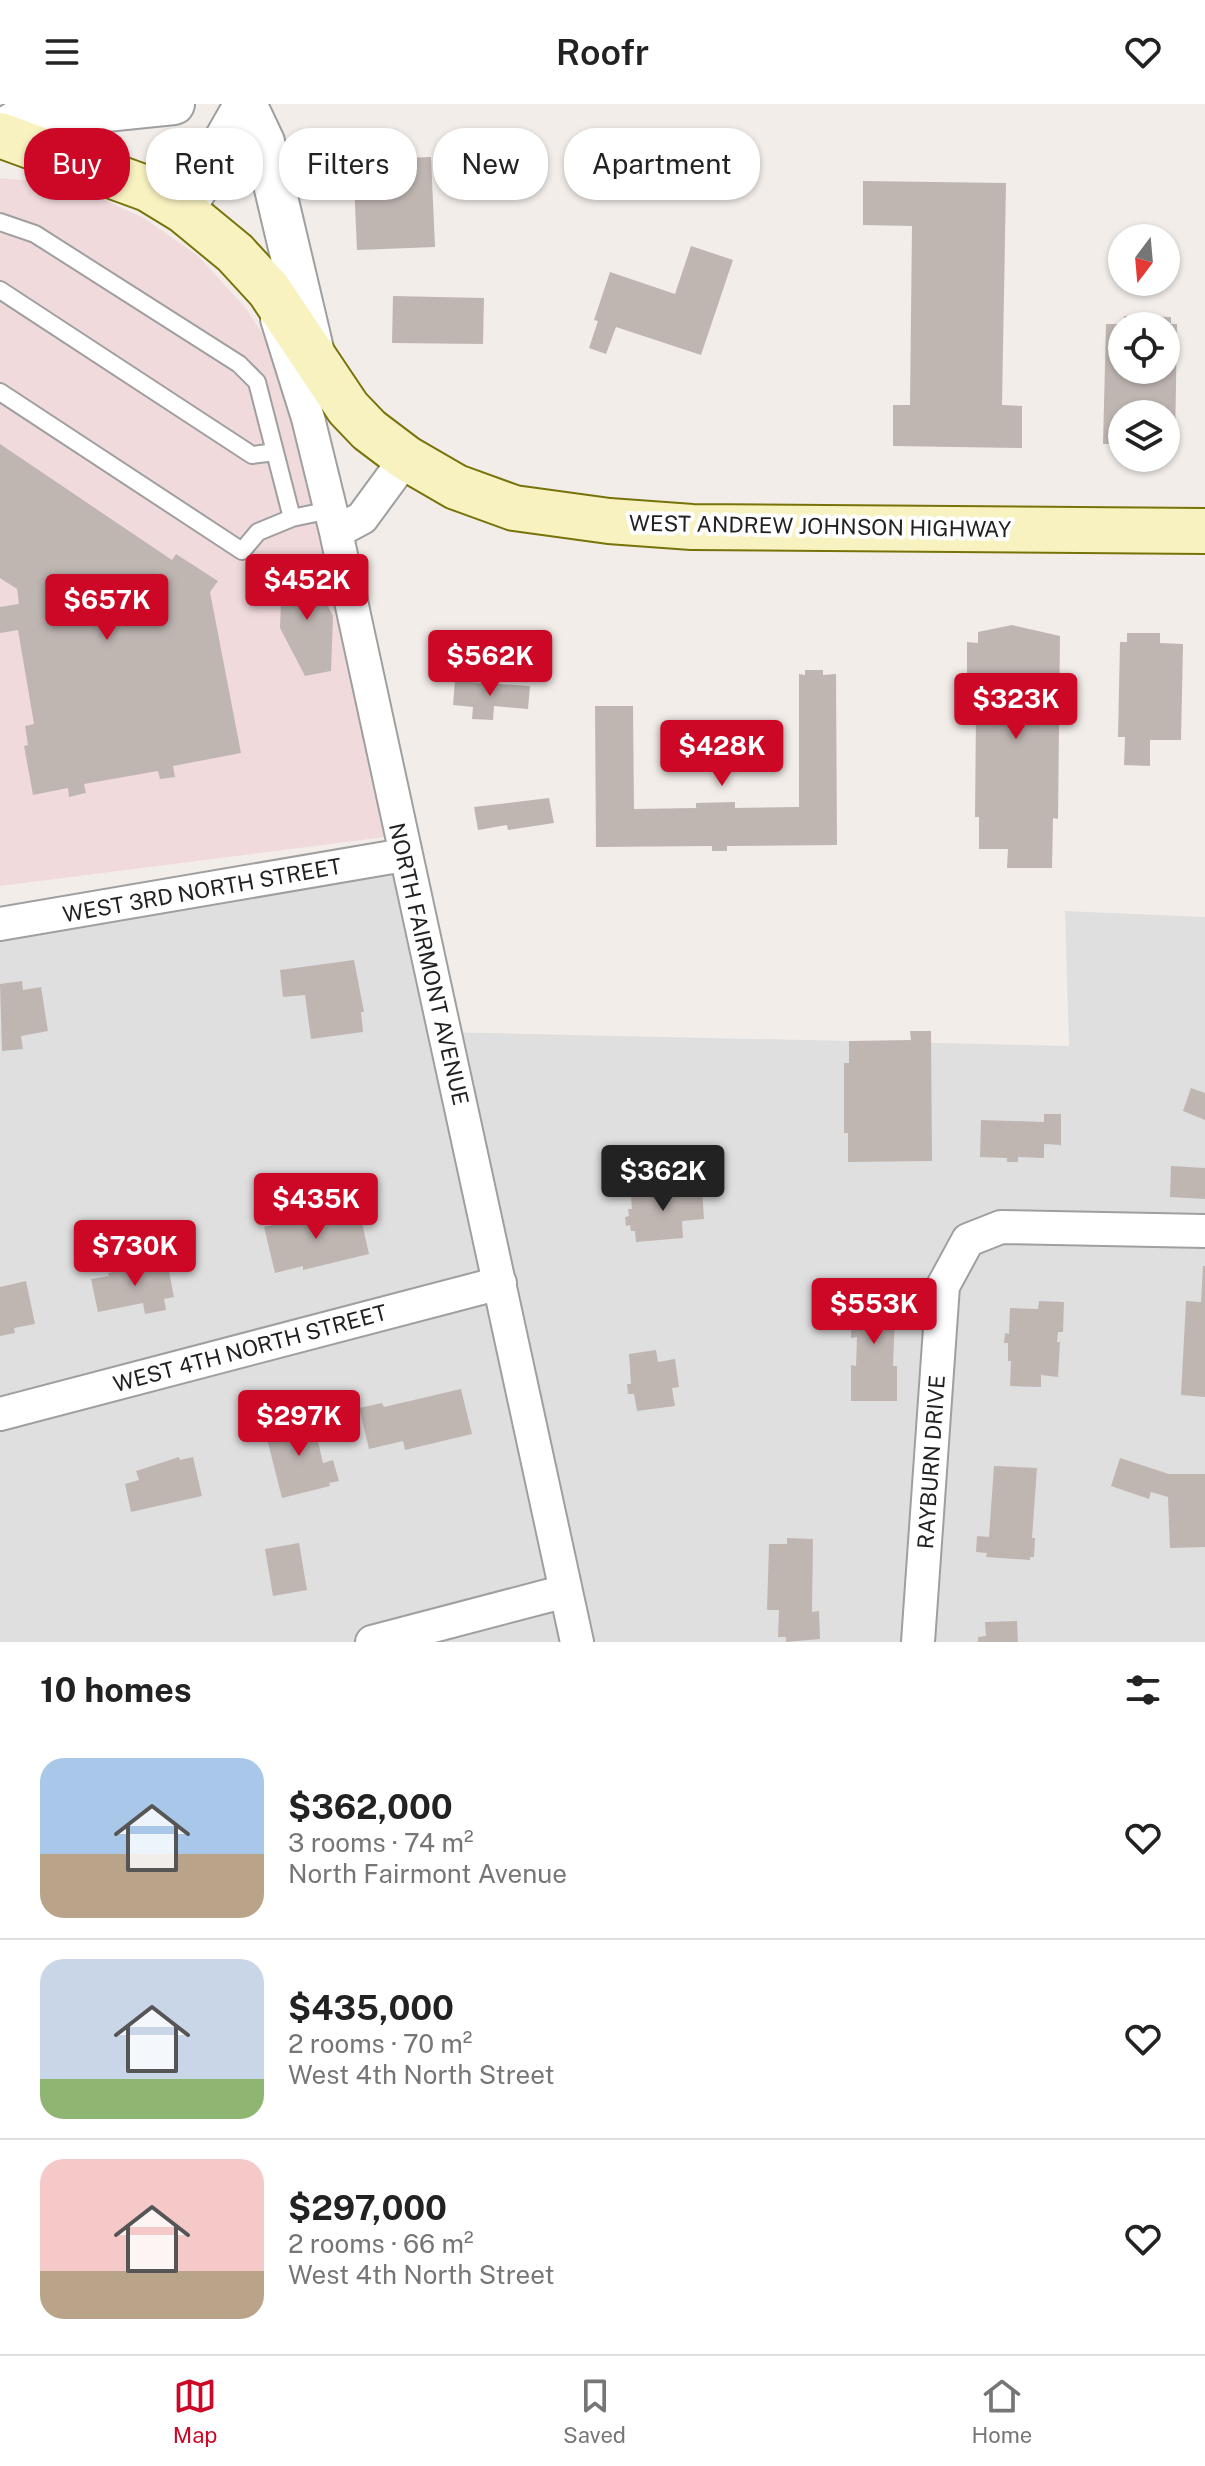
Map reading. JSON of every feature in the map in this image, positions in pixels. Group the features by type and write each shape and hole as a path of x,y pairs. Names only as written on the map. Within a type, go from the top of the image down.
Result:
{"main road":[{"name":"WEST ANDREW JOHNSON HIGHWAY","path":"0,133 148,189 184,211 235,253 269,290 348,408 369,430 406,458 456,487 514,508 609,521 692,527 1205,531"}],"street":[{"path":"0,133 18,120 174,104"},
{"path":"184,211 246,104"},
{"path":"246,104 264,142 316,360"},
{"name":"NORTH FAIRMONT AVENUE","path":"269,290 308,418 333,521 577,1642"},
{"path":"333,521 362,518 406,458"},
{"name":"WEST 3RD NORTH STREET","path":"0,924 404,855"},
{"name":"RAYBURN DRIVE","path":"918,1642 943,1286 968,1240 1001,1227 1205,1231"},
{"name":"WEST 4TH NORTH STREET","path":"0,1414 500,1283"},
{"path":"372,1642 566,1591"}],"lane":[{"path":"0,222 35,234 239,364 257,382 292,518"},
{"path":"0,290 252,455 275,452"},
{"path":"0,392 242,551 258,532 292,518 333,521"}],"shaded area":[{"path":"0,178 24,180 24,200 104,200 144,218 198,256 245,307 268,342 285,384 386,814 385,837 0,886"},
{"path":"404,855 444,1032 1069,1046 1065,911 1205,917 1205,1642 0,1642 0,924"}],"building":[{"path":"431,157 435,247 357,250 355,200 417,200 417,158"},
{"path":"863,181 1006,183 1002,405 1022,406 1022,448 893,446 893,405 910,405 912,226 863,225"},
{"path":"691,246 733,260 701,355 616,327 606,354 589,348 598,321 594,320 610,272 675,294"},
{"path":"393,296 484,298 483,344 392,343"},
{"path":"1106,324 1108,384 1176,384 1176,400 1108,400 1108,444 1103,444"},
{"path":"0,444 172,560 176,554 218,581 210,592 241,753 173,766 175,777 160,779 158,771 84,784 86,793 69,797 68,788 33,795 24,746 28,745 25,726 34,724 18,630 0,633 0,607 19,604 17,589 0,578"},
{"path":"309,569 333,616 331,671 305,676 280,628 282,575"},
{"path":"1012,625 1060,636 1058,819 1053,818 1052,868 1007,868 1008,849 979,849 979,817 975,817 976,711 967,711 967,642 978,643 978,632"},
{"path":"1127,633 1160,633 1160,643 1183,644 1181,740 1150,740 1150,766 1124,765 1125,737 1118,737 1120,642 1127,642"},
{"path":"805,670 823,670 823,675 836,674 837,845 727,846 727,851 712,851 712,846 596,847 595,706 633,706 634,809 696,808 696,803 735,802 735,808 799,807 799,674 805,675"},
{"path":"455,681 530,686 528,709 494,706 493,720 472,719 473,707 453,705"},
{"path":"549,798 554,823 508,830 507,825 478,830 474,807"},
{"path":"354,960 364,1012 361,1012 363,1032 311,1039 305,995 283,997 280,970"},
{"path":"22,981 23,990 41,987 48,1031 21,1036 23,1049 2,1051 0,984"},
{"path":"910,1031 931,1031 932,1161 848,1162 848,1133 844,1133 844,1063 849,1063 849,1041 911,1040"},
{"path":"1191,1088 1205,1093 1205,1120 1183,1111"},
{"path":"1044,1114 1061,1114 1061,1145 1044,1144 1044,1158 1018,1157 1018,1162 1007,1162 1007,1158 980,1157 981,1120 1044,1122"},
{"path":"1171,1166 1205,1168 1205,1199 1170,1197"},
{"path":"663,1183 664,1193 702,1190 704,1219 682,1221 683,1238 636,1242 635,1231 631,1231 630,1225 626,1226 625,1217 629,1216 628,1209 632,1209 631,1197 642,1196 641,1185"},
{"path":"359,1209 369,1254 303,1270 303,1266 275,1273 264,1227 313,1216 314,1220"},
{"path":"167,1261 174,1297 164,1299 166,1310 145,1314 143,1303 98,1312 91,1279"},
{"path":"1203,1266 1205,1397 1181,1395 1186,1301 1201,1302"},
{"path":"26,1281 35,1324 14,1328 15,1333 0,1336 0,1287"},
{"path":"852,1289 896,1290 893,1366 897,1366 897,1401 851,1401 851,1365 856,1366 857,1337 851,1338"},
{"path":"1039,1301 1064,1302 1063,1332 1058,1332 1057,1342 1060,1342 1058,1377 1041,1375 1041,1387 1010,1386 1011,1361 1008,1361 1008,1343 1004,1343 1005,1333 1009,1334 1010,1308 1038,1309"},
{"path":"656,1350 658,1362 675,1359 679,1387 672,1388 675,1406 637,1411 634,1394 628,1394 627,1384 631,1384 629,1354"},
{"path":"461,1389 472,1434 405,1450 403,1441 369,1449 359,1408 382,1403 384,1407"},
{"path":"312,1416 323,1463 333,1460 339,1481 282,1498 264,1427"},
{"path":"179,1457 180,1460 193,1457 202,1496 131,1512 125,1484 139,1480 136,1471"},
{"path":"1120,1458 1169,1474 1205,1474 1205,1547 1170,1548 1168,1497 1151,1492 1149,1499 1111,1486"},
{"path":"994,1466 1037,1468 1032,1538 1035,1538 1034,1557 1030,1560 986,1557 987,1553 976,1552 977,1536 989,1537"},
{"path":"787,1538 813,1539 812,1612 819,1611 820,1639 786,1642 786,1637 778,1637 779,1610 767,1610 769,1544 787,1544"},
{"path":"299,1543 307,1590 273,1596 265,1549"},
{"path":"1017,1621 1018,1642 978,1642 978,1637 986,1636 985,1622"}]}
